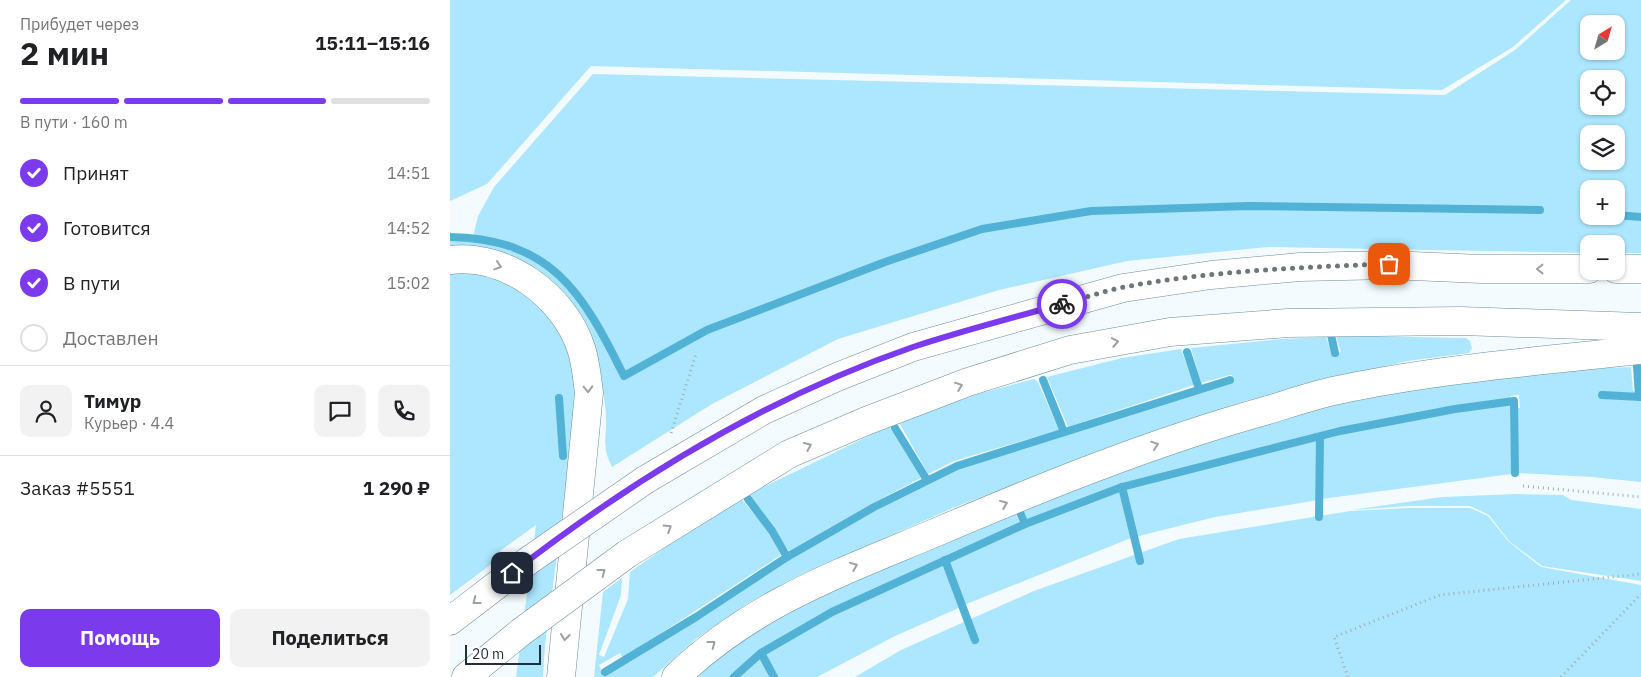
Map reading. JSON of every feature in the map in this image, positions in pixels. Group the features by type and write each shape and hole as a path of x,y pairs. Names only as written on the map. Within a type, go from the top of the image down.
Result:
{"main road":[{"path":"450,260 478,261 522,276 541,290 558,307 571,326 581,347 587,370 589,393 561,677"},
{"path":"450,621 528,561 645,480 764,410 913,347 1123,288 1211,275 1300,267 1389,264 1481,269 1580,269"},
{"path":"1625,269 1641,269"},
{"path":"466,677 521,632 627,554 789,454 968,382 1070,350 1170,332 1288,324 1461,321 1641,327"},
{"path":"676,677 702,652 731,630 811,584 1124,456 1215,424 1336,390 1440,372 1641,350"}],"path":[{"path":"671,433 696,354"},
{"path":"1523,486 1641,497"},
{"path":"1348,677 1334,637 1440,595 1641,574"},
{"path":"1561,677 1641,594"}],"shaded area":[{"path":"450,0 1566,0 1513,47 1442,90 591,66 487,184 450,201"},
{"path":"1571,0 1641,0 1641,253 1625,253 1625,235 1580,235 1580,253 1268,247 1127,261 999,290 838,339 712,404 612,467 606,447 604,395 587,332 450,249 450,241 472,241 478,216 494,187 593,74 1445,95 1515,50"},
{"path":"450,272 485,274 517,287 555,322 570,352 578,398 545,645 543,677 516,677 536,525 500,551 501,557 450,595"},
{"path":"1326,337 1332,354 1341,352 1336,337 1466,338 1470,341 1472,348 1469,353 1407,361 1245,401 1104,449 953,508 798,576 748,603 696,639 653,677 594,677 603,592 622,578 621,595 599,655 604,657 628,599 630,572 694,527 742,500 763,524 781,555 623,658 620,653 599,665 603,674 647,650 789,558 876,508 958,467 1233,380 1232,375 1230,375 1201,383 1191,348 1281,339"},
{"path":"1181,349 1194,385 1068,427 1047,377 1122,358"},
{"path":"1631,367 1633,391 1641,392 1641,482 1517,473 1516,408 1520,408 1519,395 1510,396 1511,399 1340,429 1274,447 1271,444 1266,446 1266,449 1123,485 1028,520 1023,510 1153,457 1269,420 1389,393 1449,383 1510,375"},
{"path":"1034,379 1038,382 1059,430 954,461 928,474 899,422 978,394"},
{"path":"1511,403 1513,408 1512,474 1321,499 1322,438 1455,411"},
{"path":"889,426 921,478 869,505 789,551 749,494"},
{"path":"1319,439 1318,500 1215,517 1135,537 1124,488"},
{"path":"1121,490 1131,538 964,605 947,561 1035,521"},
{"path":"1516,494 1563,495 1571,500 1641,509 1641,581 1542,566 1509,541 1489,515 1470,506 1410,506 1351,510 1442,497"},
{"path":"1470,508 1488,516 1508,541 1541,567 1641,585 1641,677 855,677 901,650 1034,591 1179,539 1350,511"},
{"path":"1015,513 1020,524 835,609 761,649 730,677 697,677 735,644 801,606 899,560"},
{"path":"944,562 961,607 895,636 817,677 777,677 764,653 832,615"},
{"path":"759,657 771,677 737,677"}],"waterway":[{"path":"450,237 485,240 514,248 539,260 560,276 578,296 594,320 624,376 707,330 885,262 982,229 1091,211 1249,206 1540,210"},
{"path":"1625,216 1641,217"},
{"path":"1331,335 1335,353"},
{"path":"1187,352 1199,389"},
{"path":"1637,366 1639,397"},
{"path":"1043,380 1064,432"},
{"path":"605,672 696,617 787,557 874,507 957,466 1230,380"},
{"path":"1602,395 1641,397"},
{"path":"559,398 563,456"},
{"path":"734,677 761,653 832,612 1025,524 1122,487 1340,431 1455,409 1514,401 1515,473"},
{"path":"895,428 927,480"},
{"path":"1319,517 1320,437"},
{"path":"1122,487 1140,561"},
{"path":"748,499 772,531 787,557"},
{"path":"1019,510 1025,524"},
{"path":"945,560 975,640"},
{"path":"761,653 774,677"}],"way so far":[{"path":"1062,304 1123,288 1211,275 1300,267 1389,264"}],"route":[{"path":"512,573 645,480 764,410 837,377 913,347 1062,304"}]}
